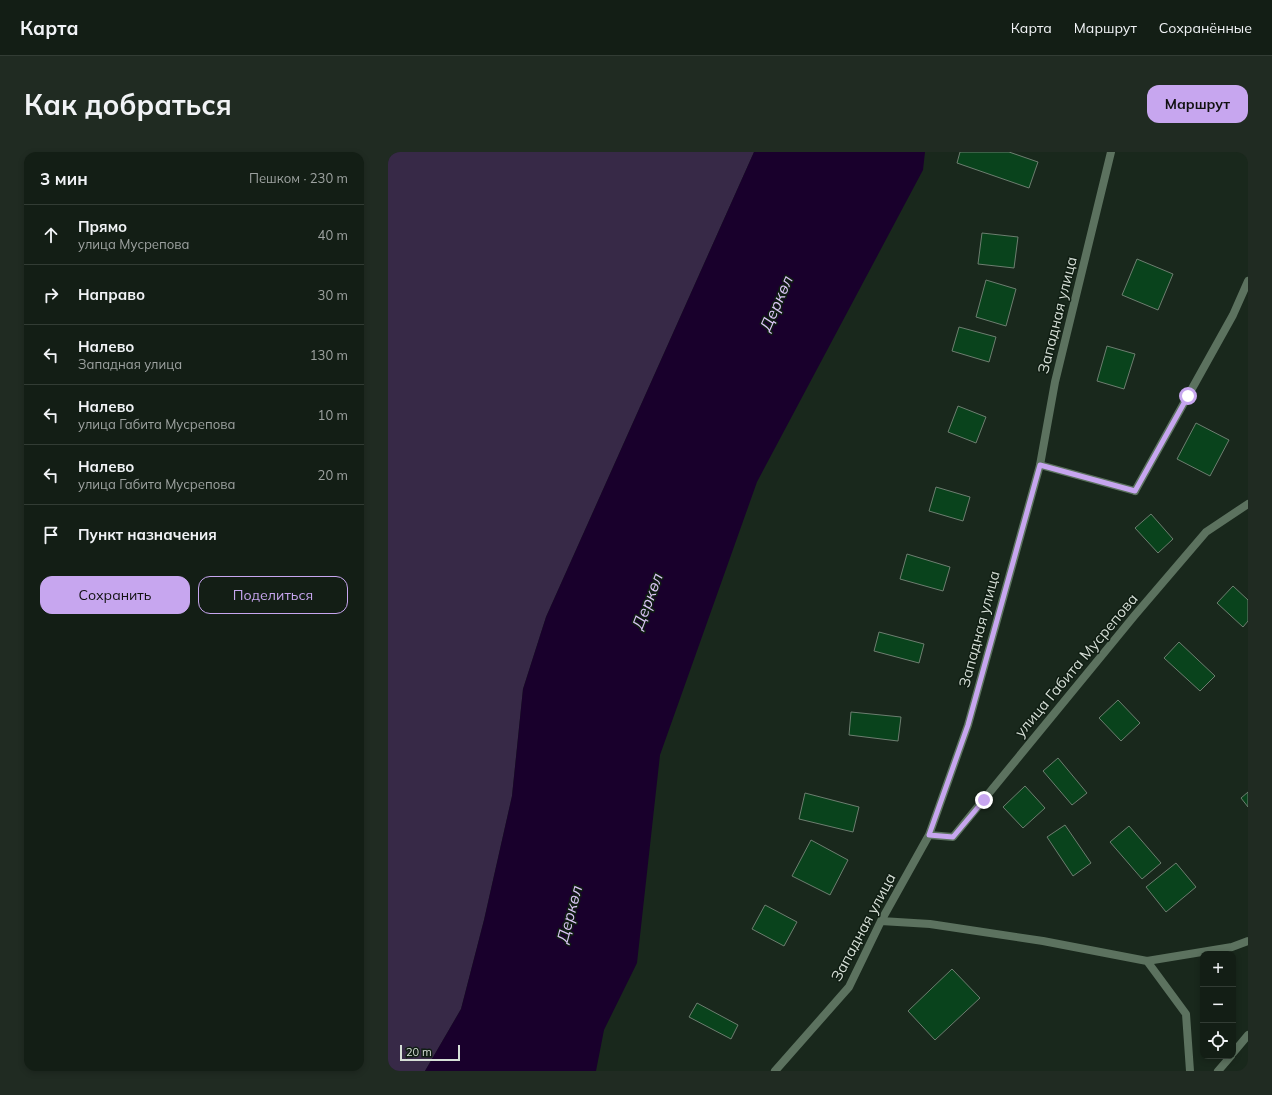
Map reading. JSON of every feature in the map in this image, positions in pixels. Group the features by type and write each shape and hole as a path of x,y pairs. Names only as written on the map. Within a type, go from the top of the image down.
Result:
{"street":[{"name":"Западная улица","path":"775,1071 849,987 881,921 929,835 968,725 1040,465 1055,382 1111,152"},
{"path":"1040,465 1135,491 1233,315 1248,281"},
{"name":"улица Габита Мусрепова","path":"929,835 953,837 1135,614 1206,532 1248,504"},
{"path":"881,921 938,925 1043,941 1147,961 1232,947 1248,941"},
{"path":"1147,961 1186,1014 1190,1071"},
{"path":"1236,1049 1248,1035"},
{"path":"1218,1071 1228,1059"}],"shaded area":[{"path":"388,152 754,152 546,617 523,689 512,796 484,920 461,1009 425,1071 388,1071"}],"water":[{"name":"Деркөл","path":"754,152 925,152 923,170 757,482 660,755 637,963 604,1030 596,1071 425,1071 461,1009 484,920 512,796 523,689 546,617"}],"building":[{"path":"960,152 1009,152 1038,162 1029,188 957,163"},
{"path":"982,233 1018,237 1014,268 978,264"},
{"path":"1137,259 1173,274 1158,310 1122,295"},
{"path":"986,280 1016,289 1006,326 976,317"},
{"path":"959,327 996,337 989,362 952,351"},
{"path":"1107,346 1135,354 1124,389 1097,381"},
{"path":"958,406 986,417 976,443 948,432"},
{"path":"1196,423 1229,440 1210,476 1177,459"},
{"path":"936,487 970,497 963,521 929,511"},
{"path":"1151,514 1173,539 1158,553 1135,528"},
{"path":"907,554 950,567 943,591 900,579"},
{"path":"1233,586 1248,600 1248,621 1243,627 1217,603"},
{"path":"879,632 924,644 919,663 874,651"},
{"path":"1179,642 1215,676 1200,691 1164,658"},
{"path":"1118,700 1140,723 1121,741 1099,718"},
{"path":"851,712 901,717 898,741 849,735"},
{"path":"1058,758 1087,793 1072,805 1043,771"},
{"path":"1025,786 1045,808 1023,828 1003,807"},
{"path":"1248,792 1248,807 1241,798"},
{"path":"805,793 859,807 853,832 799,819"},
{"path":"1065,825 1091,863 1073,876 1047,837"},
{"path":"1129,826 1161,863 1142,879 1110,842"},
{"path":"811,840 848,860 830,895 792,876"},
{"path":"1176,863 1196,887 1166,912 1146,887"},
{"path":"765,905 797,922 784,946 752,929"},
{"path":"952,969 980,998 935,1040 908,1011"},
{"path":"697,1003 738,1025 731,1039 689,1017"}],"route":[{"path":"984,800 953,837 929,835 968,725 1024,518 1040,465 1135,491 1188,396"}]}
